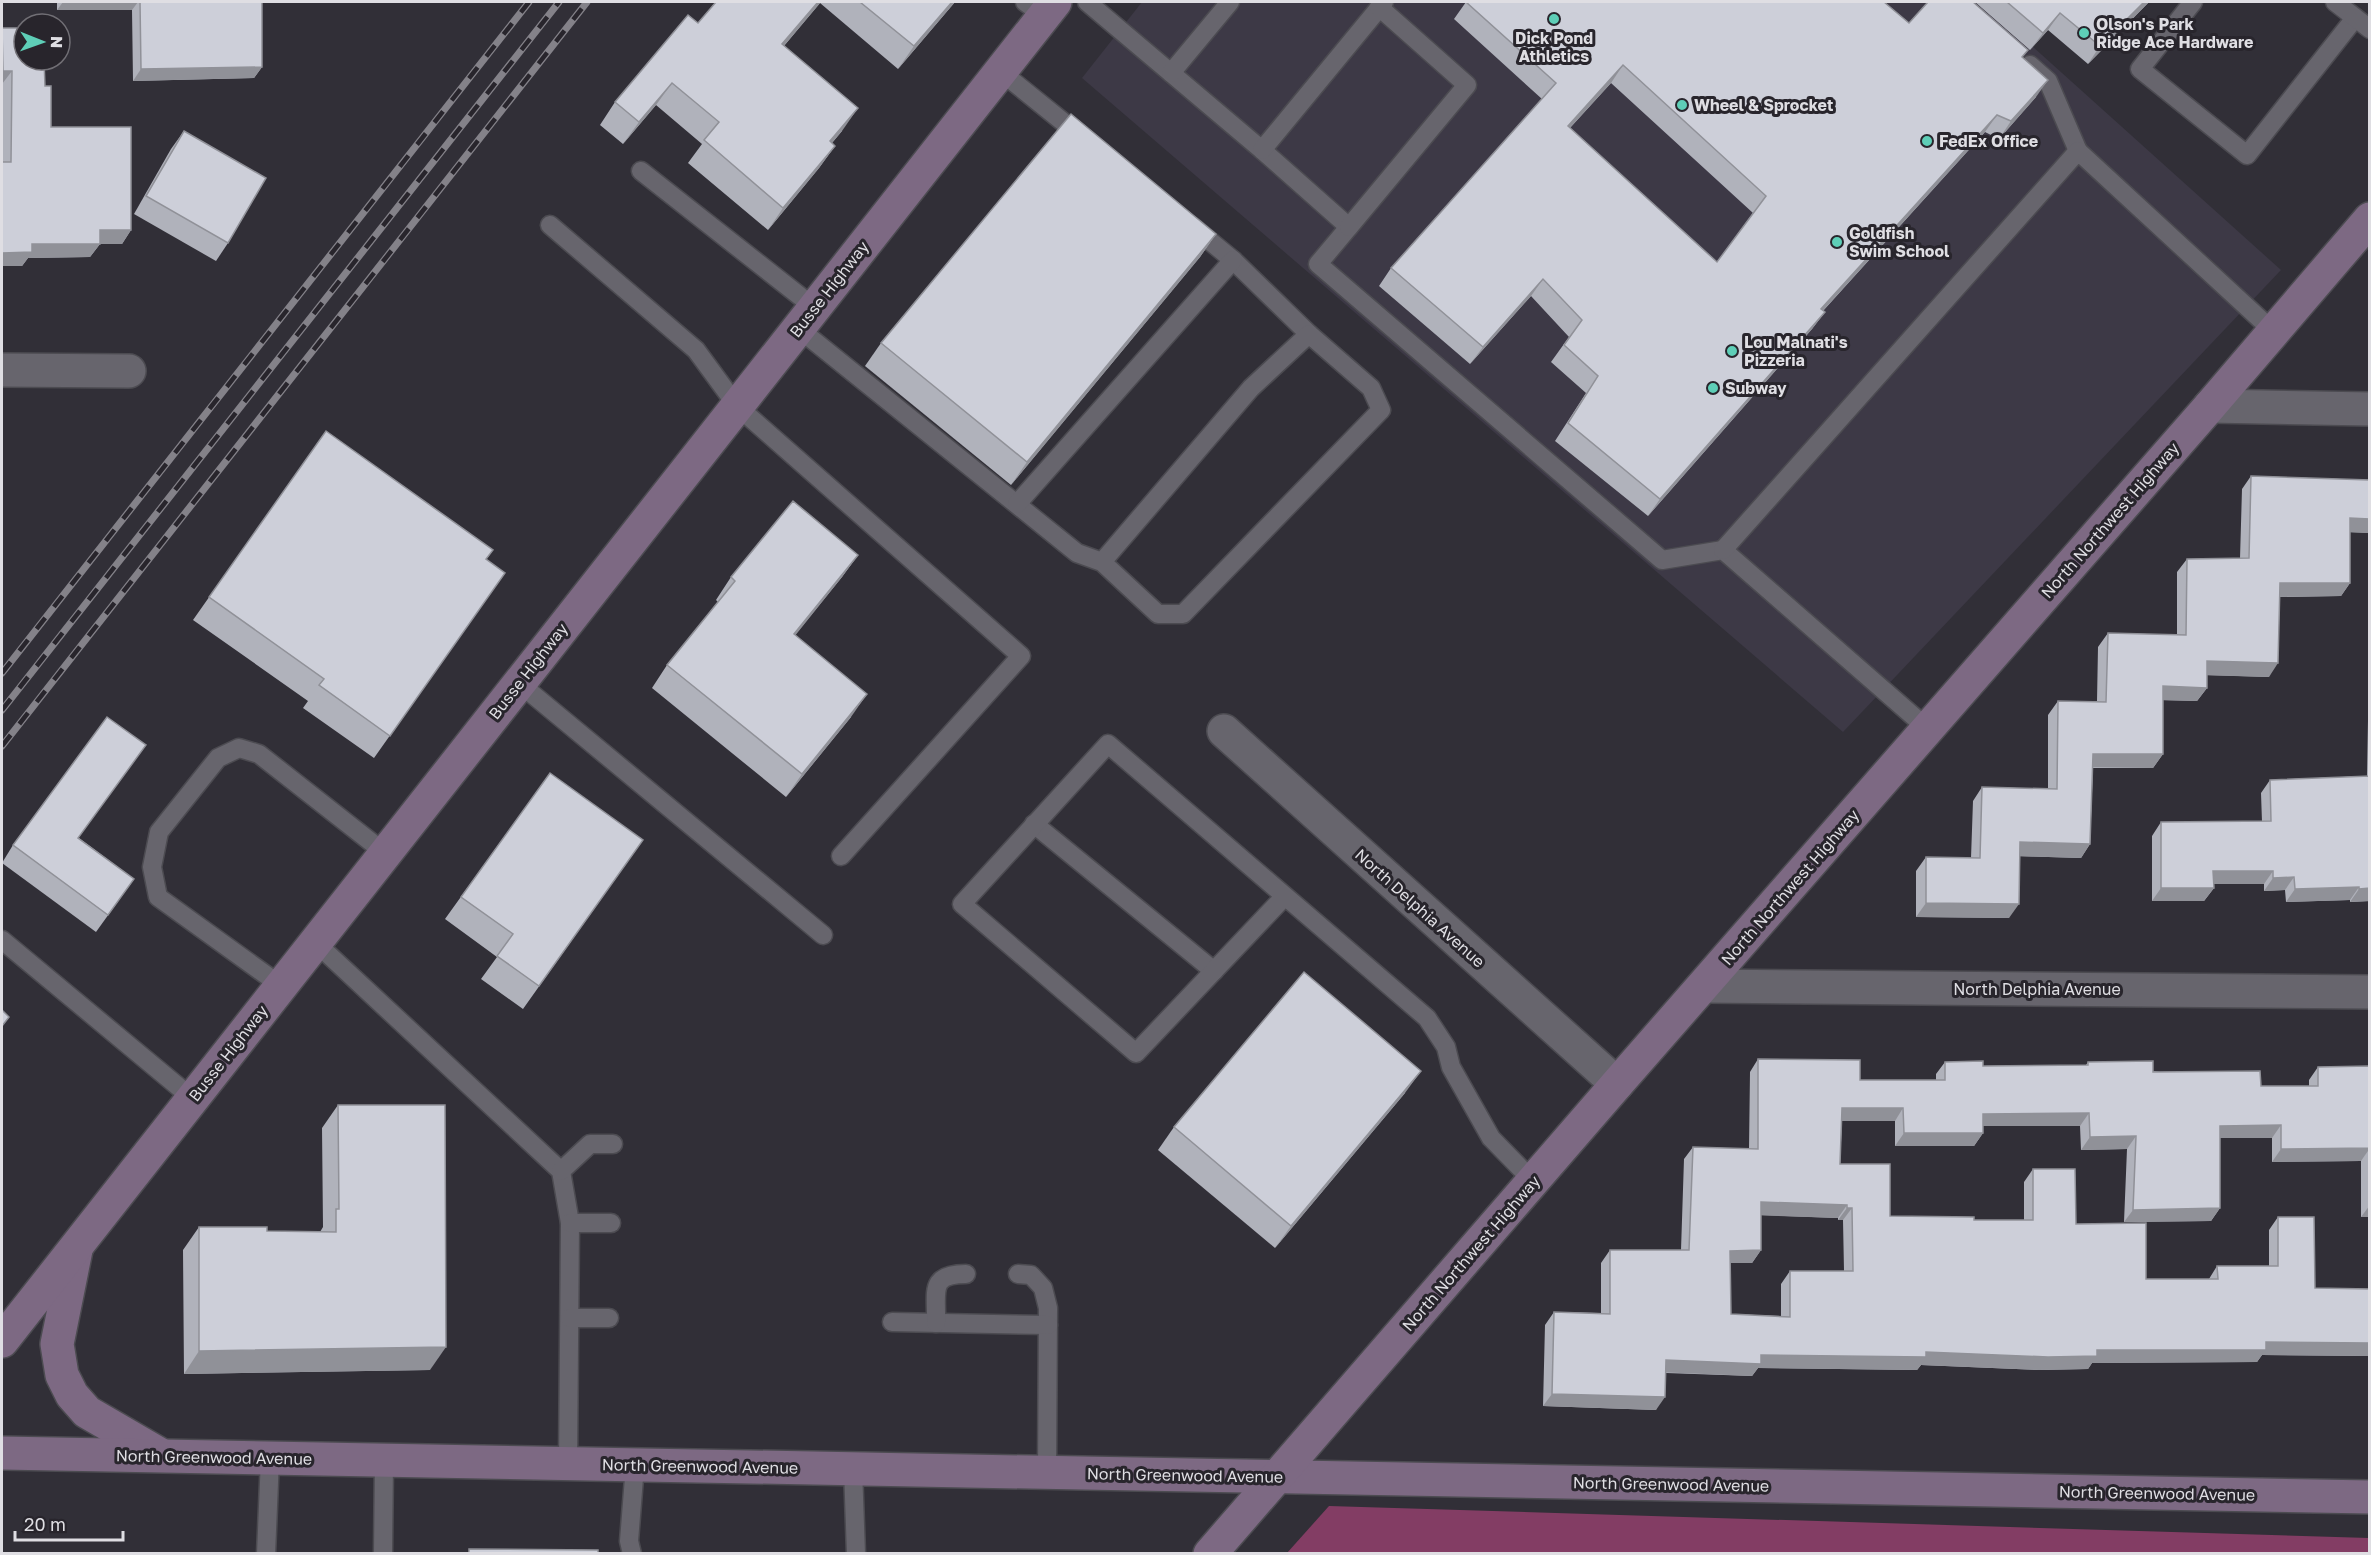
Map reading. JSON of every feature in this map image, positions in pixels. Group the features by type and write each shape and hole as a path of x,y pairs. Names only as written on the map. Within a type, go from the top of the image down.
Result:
{"main road":[{"name":"Busse Highway","path":"2,1341 1000,71 1041,6"},
{"name":"North Northwest Highway","path":"1210,1554 1617,1084 2210,406 2370,219"},
{"path":"77,1245 57,1344 62,1375 72,1395 87,1412 162,1456"},
{"name":"North Greenwood Avenue","path":"2,1453 2370,1497"}],"street":[{"path":"2,370 129,371"},
{"path":"2210,406 2370,408"},
{"name":"North Delphia Avenue","path":"1224,731 1617,1084"},
{"name":"North Delphia Avenue","path":"1704,986 2370,992"}],"lane":[{"path":"1087,2 1349,227"},
{"path":"1171,73 1230,2"},
{"path":"2193,2 2140,69 2247,155 2362,24 2335,2"},
{"path":"1262,150 1381,4 1467,85 1318,264 1662,560 1723,550 2078,151"},
{"path":"2014,51 2048,81 2078,151 2272,331"},
{"path":"1000,71 1093,147"},
{"path":"641,171 1017,504 1077,553 1102,562 1158,614 1183,614 1381,410 1371,388 1309,334 1233,260 1177,214"},
{"path":"550,225 696,350 737,406 1021,656 841,856"},
{"path":"1017,504 1233,260"},
{"path":"1102,562 1251,388 1309,334"},
{"path":"1723,550 1928,729"},
{"path":"519,683 823,934"},
{"path":"1285,896 1136,1053 962,904 1108,744 1285,896 1427,1018 1446,1047 1451,1067 1491,1138 1533,1181"},
{"path":"280,986 158,897 152,867 159,832 218,758 239,748 259,754 385,853"},
{"path":"1034,824 1214,971"},
{"path":"2,940 192,1098"},
{"path":"315,942 561,1171 570,1223 568,1464"},
{"path":"561,1171 590,1144 613,1144"},
{"path":"570,1223 611,1223"},
{"path":"936,1323 937,1287 941,1278 949,1274 966,1274"},
{"path":"1018,1274 1031,1275 1043,1288 1048,1308 1047,1473"},
{"path":"570,1318 609,1318"},
{"path":"892,1322 1048,1325"},
{"path":"266,1554 270,1458"},
{"path":"383,1554 384,1460"},
{"path":"633,1554 629,1542 635,1465"},
{"path":"853,1469 856,1554"}],"shaded area":[{"path":"1142,2 1983,2 2281,270 1843,732 1082,78"},
{"path":"1329,1506 2369,1538 2370,1553 1287,1553"}],"building":[{"path":"140,2 262,2 262,67 141,69"},
{"path":"716,2 818,2 782,44 858,108 830,141 835,146 783,208 704,140 719,122 672,83 639,122 615,102 688,15 698,23"},
{"path":"860,2 952,2 914,46"},
{"path":"1466,2 1884,2 1909,23 1928,2 1973,2 2028,50 2022,57 2048,80 2011,121 1997,115 1821,309 1825,312 1660,499 1568,423 1598,376 1564,345 1582,320 1543,279 1483,347 1391,268 1556,83","holes":["1623,65 1766,196 1717,262 1568,126"]},
{"name":"Olson's Park Ridge Ace Hardware","path":"2007,2 2144,2 2100,46 2060,13 2043,33"},
{"path":"2,28 12,28 12,71 3,71"},
{"path":"12,71 44,72 45,86 51,86 51,127 131,127 131,230 100,230 100,244 32,244 32,252 2,253 2,162 11,162"},
{"path":"1071,114 1216,234 1027,462 881,343"},
{"path":"184,131 266,178 228,243 146,196"},
{"path":"326,431 493,550 486,559 505,573 390,736 319,685 324,679 209,597"},
{"path":"2251,476 2370,480 2370,519 2350,518 2350,583 2280,583 2278,663 2207,661 2207,688 2163,686 2163,754 2093,754 2090,844 2020,842 2019,904 1926,903 1926,857 1980,858 1982,787 2057,789 2058,701 2106,702 2108,633 2186,635 2187,559 2249,558"},
{"path":"793,501 858,555 794,634 867,694 802,774 667,665 735,581 731,577"},
{"path":"107,717 146,745 78,838 134,879 108,915 13,845"},
{"path":"550,773 643,840 539,986 497,956 513,934 461,897"},
{"path":"2370,776 2370,888 2295,889 2294,877 2273,878 2273,871 2213,871 2214,888 2161,888 2161,822 2271,821 2270,780"},
{"path":"1304,972 1421,1071 1291,1226 1174,1127"},
{"path":"2,1010 9,1017 2,1026"},
{"path":"1758,1059 1860,1060 1860,1080 1945,1080 1945,1062 1983,1061 1983,1066 2088,1065 2088,1062 2153,1061 2153,1072 2260,1071 2261,1086 2318,1086 2318,1067 2370,1066 2370,1148 2281,1149 2281,1125 2220,1126 2220,1208 2133,1210 2136,1136 2090,1137 2089,1113 1983,1114 1983,1133 1904,1133 1903,1108 1842,1108 1840,1164 1890,1164 1890,1216 1974,1217 1974,1220 2033,1220 2033,1169 2075,1169 2076,1224 2146,1223 2146,1279 2218,1279 2217,1266 2278,1266 2278,1217 2314,1217 2315,1288 2370,1289 2370,1343 2266,1342 2266,1350 2097,1350 2097,1356 2048,1357 1926,1352 1926,1357 1761,1355 1761,1364 1666,1360 1665,1397 1552,1394 1554,1312 1610,1314 1610,1250 1689,1250 1693,1147 1758,1149","holes":["1761,1202 1847,1205 1847,1208 1852,1208 1853,1271 1790,1271 1790,1317 1731,1314 1730,1251 1761,1250"]},
{"path":"338,1105 445,1105 446,1347 199,1351 199,1227 267,1227 267,1231 336,1232 336,1209 339,1209"},
{"path":"469,1549 598,1550 598,1554 469,1554"}],"railway":[{"path":"2,673 529,2"},
{"path":"2,710 559,2"},
{"path":"2,746 587,2"}],"place":[{"name":"Dick Pond Athletics","path":"1554,19"},
{"name":"Olson's Park Ridge Ace Hardware","path":"2084,33"},
{"name":"Wheel & Sprocket","path":"1682,105"},
{"name":"FedEx Office","path":"1927,141"},
{"name":"Goldfish Swim School","path":"1837,242"},
{"name":"Lou Malnati's Pizzeria","path":"1732,351"},
{"name":"Subway","path":"1713,388"}]}
